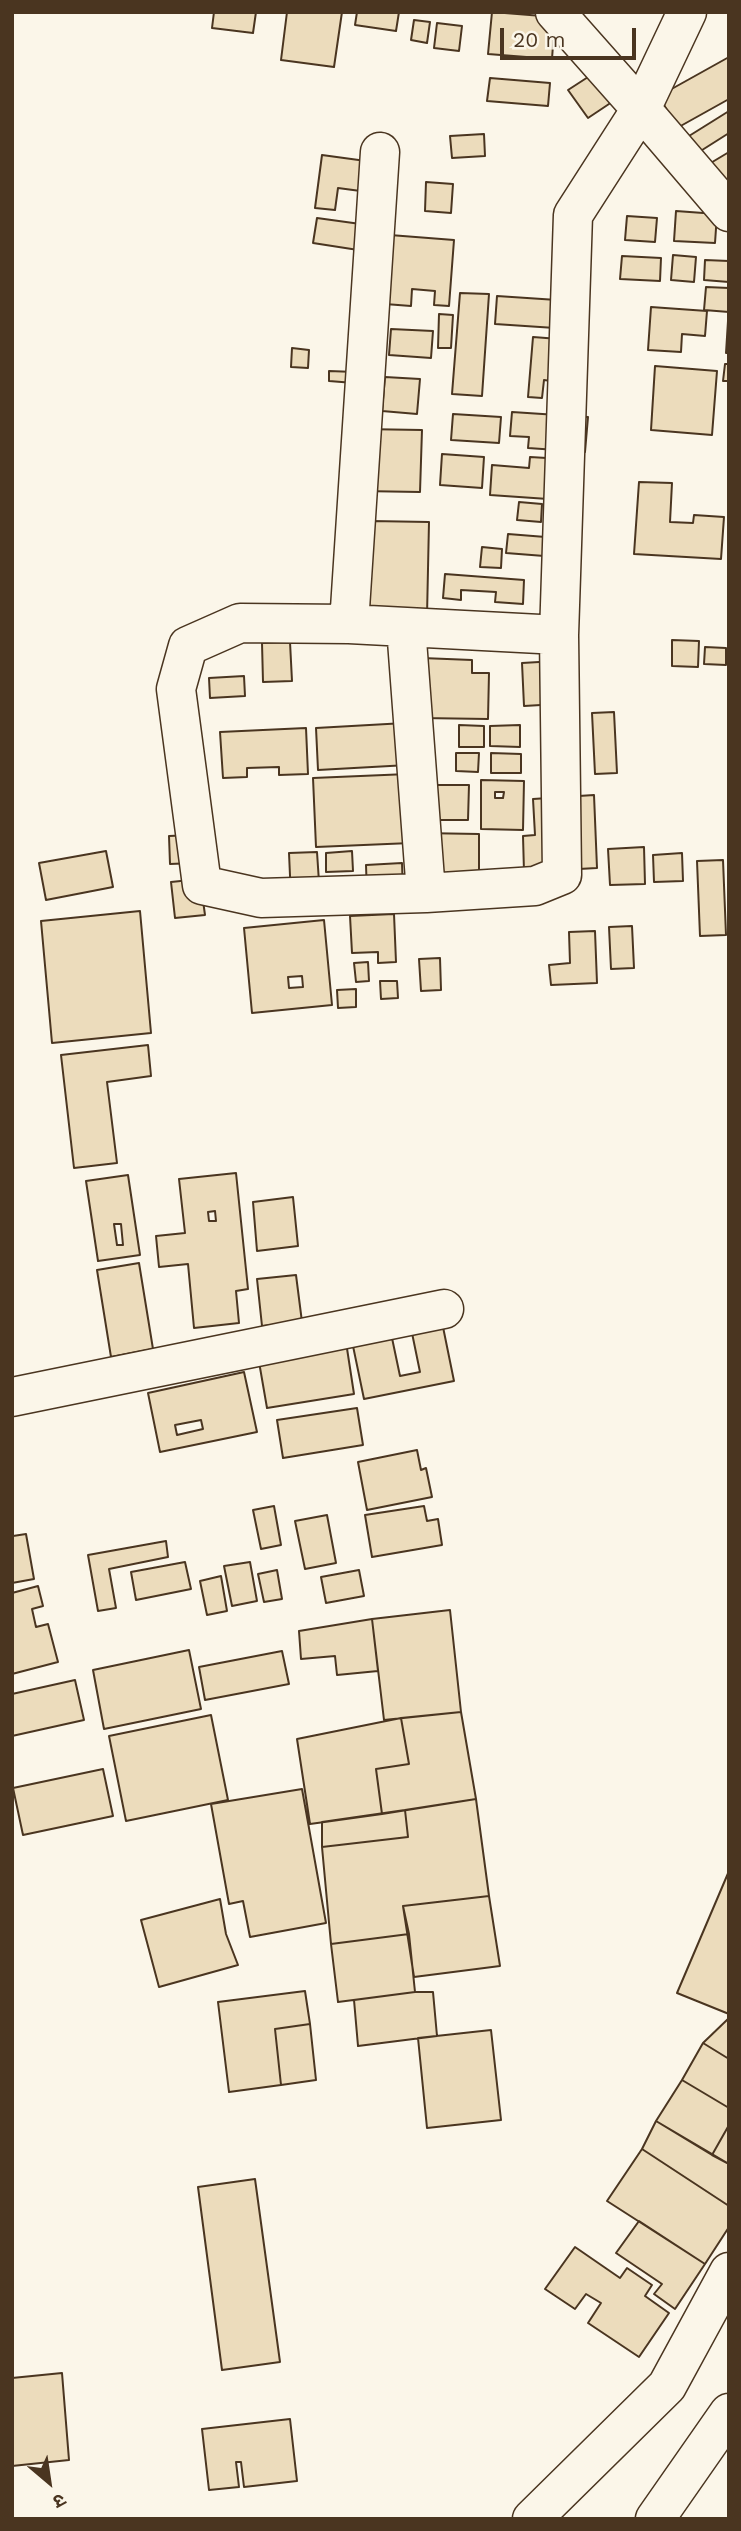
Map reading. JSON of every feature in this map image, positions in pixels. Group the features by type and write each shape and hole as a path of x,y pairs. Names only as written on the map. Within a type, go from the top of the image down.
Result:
{"street":[{"path":"555,12 729,212"},
{"path":"559,635 406,626 240,623 188,646 176,689 202,885 261,898 426,893 535,886 562,875 559,635 573,215 641,109 687,12"},
{"path":"349,624 380,152"},
{"path":"406,626 426,893"},
{"path":"12,1397 444,1309"},
{"path":"532,2519 667,2386 729,2272"},
{"path":"655,2519 729,2413"}],"building":[{"path":"214,12 256,12 253,33 212,28"},
{"path":"287,12 342,12 334,67 281,60"},
{"path":"357,12 399,12 396,31 355,25"},
{"path":"492,12 555,17 552,59 488,54"},
{"path":"414,20 430,22 427,43 411,40"},
{"path":"437,23 462,26 459,51 434,48"},
{"path":"729,57 729,99 677,128 659,96"},
{"path":"605,66 624,94 588,118 568,90"},
{"path":"490,78 550,83 548,106 487,101"},
{"path":"729,111 729,133 699,152 689,136"},
{"path":"484,134 485,156 452,158 450,136"},
{"path":"729,152 729,191 709,164"},
{"path":"322,155 388,164 383,194 338,188 335,210 315,208"},
{"path":"426,182 453,184 451,213 425,211"},
{"path":"676,211 717,214 715,243 674,241"},
{"path":"627,216 657,218 655,242 625,240"},
{"path":"317,218 375,226 371,252 313,243"},
{"path":"390,235 454,240 449,306 434,305 435,291 412,289 411,306 385,304"},
{"path":"673,255 696,257 694,282 671,280"},
{"path":"622,256 661,258 660,281 620,279"},
{"path":"705,260 729,261 729,282 704,280"},
{"path":"706,287 729,288 729,312 704,310"},
{"path":"460,293 489,294 482,396 452,394"},
{"path":"497,296 557,300 555,328 495,324"},
{"path":"651,307 707,311 705,336 682,334 681,352 648,350"},
{"path":"439,314 453,315 451,348 438,348"},
{"path":"728,321 729,353 726,353"},
{"path":"391,329 433,331 431,358 389,355"},
{"path":"533,337 572,340 551,381 544,380 542,398 528,397"},
{"path":"292,348 309,350 308,368 291,367"},
{"path":"725,364 729,364 729,381 723,381"},
{"path":"655,366 717,371 712,435 651,430"},
{"path":"329,371 355,372 354,383 329,381"},
{"path":"385,377 420,379 417,414 382,411"},
{"path":"512,412 588,417 585,452 528,448 529,437 510,436"},
{"path":"453,414 501,417 499,443 451,440"},
{"path":"362,429 422,430 420,492 361,491"},
{"path":"442,454 484,457 482,488 440,485"},
{"path":"530,457 580,460 577,501 490,495 492,465 529,468"},
{"path":"639,482 672,483 670,522 693,523 694,515 724,517 721,559 634,554"},
{"path":"519,502 542,504 541,522 517,520"},
{"path":"371,521 429,522 427,616 369,615"},
{"path":"508,534 558,538 557,557 506,553"},
{"path":"482,547 502,549 501,568 480,567"},
{"path":"445,574 524,580 523,604 495,602 496,592 461,590 461,600 443,598"},
{"path":"672,640 699,641 698,667 672,666"},
{"path":"290,642 292,681 263,682 262,643"},
{"path":"705,647 726,648 726,665 704,664"},
{"path":"422,658 472,660 472,673 489,673 488,719 421,718"},
{"path":"556,661 558,704 524,706 522,663"},
{"path":"244,676 245,696 210,698 209,678"},
{"path":"614,712 617,773 595,774 592,713"},
{"path":"405,723 408,765 318,770 316,728"},
{"path":"459,725 484,726 484,747 459,747"},
{"path":"520,725 520,747 490,746 490,726"},
{"path":"306,728 308,774 279,775 279,767 247,768 247,777 223,778 220,732"},
{"path":"456,753 479,753 478,772 456,771"},
{"path":"491,753 521,754 521,773 491,773"},
{"path":"408,774 411,843 316,847 313,778"},
{"path":"481,780 524,781 523,830 481,829","holes":["495,792 504,792 503,798 495,798"]},
{"path":"428,785 469,785 468,820 428,820"},
{"path":"594,795 597,868 524,872 523,836 535,835 533,799"},
{"path":"421,833 479,834 479,892 420,891"},
{"path":"192,835 194,863 170,864 169,836"},
{"path":"644,847 645,884 610,885 608,849"},
{"path":"106,851 113,887 46,900 39,863"},
{"path":"352,851 353,871 326,872 326,853"},
{"path":"317,852 320,897 291,898 289,853"},
{"path":"682,853 683,881 654,882 653,855"},
{"path":"723,860 726,935 700,936 697,861"},
{"path":"402,863 403,893 367,895 366,865"},
{"path":"200,879 205,915 175,918 171,882"},
{"path":"140,911 151,1033 52,1043 41,921"},
{"path":"394,914 396,962 378,963 378,952 352,953 350,916"},
{"path":"324,920 332,1005 252,1013 244,928","holes":["302,976 303,987 289,988 288,977"]},
{"path":"632,926 634,968 611,969 609,927"},
{"path":"595,931 597,983 551,985 549,965 570,963 569,932"},
{"path":"440,958 441,990 421,991 419,959"},
{"path":"368,962 369,981 356,982 354,963"},
{"path":"380,981 397,981 398,998 381,999"},
{"path":"356,989 356,1007 338,1008 337,990"},
{"path":"148,1045 151,1076 107,1082 117,1163 74,1168 61,1055"},
{"path":"236,1173 248,1289 236,1291 239,1323 194,1328 188,1264 159,1267 156,1236 185,1233 179,1179","holes":["215,1211 216,1221 209,1221 208,1212"]},
{"path":"128,1175 140,1255 98,1261 86,1181","holes":["114,1224 121,1224 123,1245 117,1245"]},
{"path":"293,1197 298,1246 257,1251 253,1202"},
{"path":"139,1263 153,1349 111,1357 97,1270"},
{"path":"296,1275 302,1322 262,1326 257,1279"},
{"path":"443,1327 454,1381 364,1399 353,1346 392,1338 400,1376 420,1372 412,1333"},
{"path":"346,1342 354,1394 267,1408 258,1356"},
{"path":"244,1372 257,1432 160,1452 148,1393","holes":["201,1420 203,1429 177,1435 175,1425"]},
{"path":"357,1408 363,1445 283,1458 277,1420"},
{"path":"417,1450 421,1470 426,1468 432,1497 367,1510 358,1462"},
{"path":"274,1506 281,1545 261,1549 253,1510"},
{"path":"424,1506 427,1521 438,1519 442,1545 372,1557 365,1515"},
{"path":"327,1515 336,1563 305,1569 295,1521"},
{"path":"12,1531 13,1536 26,1534 34,1579 12,1583"},
{"path":"166,1541 168,1557 109,1569 116,1608 98,1611 88,1555"},
{"path":"185,1562 191,1589 136,1600 131,1572"},
{"path":"250,1562 257,1601 232,1606 224,1566"},
{"path":"277,1570 282,1599 264,1602 258,1574"},
{"path":"359,1570 364,1596 326,1603 321,1577"},
{"path":"221,1576 227,1611 207,1615 200,1581"},
{"path":"38,1586 43,1606 32,1609 36,1627 48,1624 58,1662 12,1674 12,1593"},
{"path":"450,1610 461,1712 384,1720 372,1619"},
{"path":"372,1619 378,1671 337,1675 335,1656 301,1659 299,1631"},
{"path":"189,1650 201,1709 104,1729 93,1670"},
{"path":"282,1651 289,1684 205,1700 199,1667"},
{"path":"75,1680 84,1720 12,1736 12,1694"},
{"path":"461,1712 476,1799 382,1814 376,1769 409,1764 401,1718"},
{"path":"211,1715 228,1800 126,1821 109,1736"},
{"path":"401,1718 409,1764 376,1769 382,1814 310,1824 297,1739"},
{"path":"103,1769 113,1816 23,1835 13,1788"},
{"path":"302,1789 326,1923 250,1937 243,1901 229,1904 211,1804"},
{"path":"476,1799 489,1896 403,1906 409,1934 331,1944 322,1847 408,1837 405,1810"},
{"path":"405,1810 408,1837 322,1847 322,1822"},
{"path":"729,1871 729,2014 677,1993"},
{"path":"489,1896 500,1966 414,1977 403,1906"},
{"path":"220,1899 226,1934 238,1965 159,1987 141,1920"},
{"path":"409,1934 415,1992 338,2002 331,1944"},
{"path":"305,1991 310,2024 275,2029 281,2085 229,2092 218,2002"},
{"path":"433,1992 437,2036 358,2046 354,2000"},
{"path":"729,2018 729,2059 703,2043"},
{"path":"310,2024 316,2080 281,2085 275,2029"},
{"path":"491,2030 501,2120 427,2128 418,2038"},
{"path":"703,2043 729,2059 729,2108 682,2080"},
{"path":"682,2080 729,2108 729,2125 712,2155 656,2121"},
{"path":"656,2121 729,2164 729,2206 642,2149"},
{"path":"729,2125 729,2164 712,2155"},
{"path":"642,2149 729,2206 729,2227 705,2264 607,2201"},
{"path":"255,2179 280,2362 222,2370 198,2187"},
{"path":"639,2221 705,2264 675,2309 654,2294 662,2284 616,2253"},
{"path":"575,2247 620,2278 627,2268 652,2285 645,2296 669,2313 639,2357 588,2323 601,2303 586,2294 575,2309 545,2289"},
{"path":"62,2373 69,2460 12,2466 12,2378"},
{"path":"290,2419 297,2481 244,2487 241,2462 236,2462 239,2487 209,2490 202,2429"}]}
